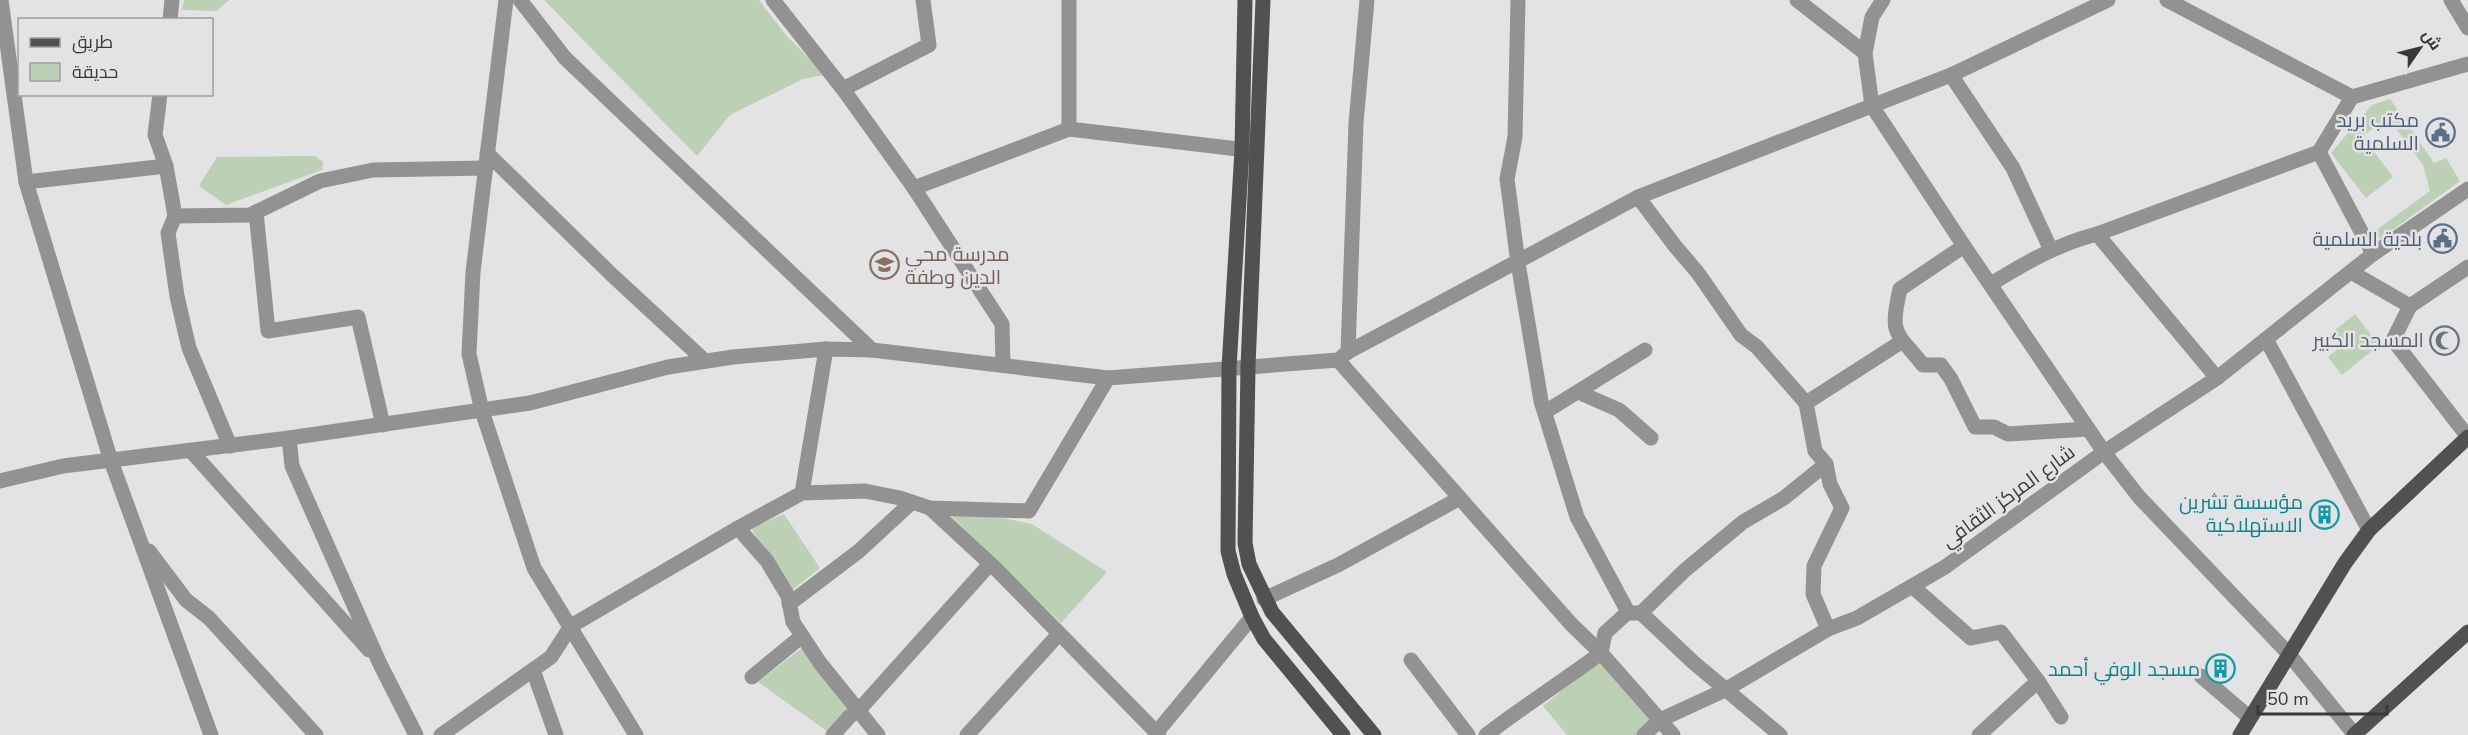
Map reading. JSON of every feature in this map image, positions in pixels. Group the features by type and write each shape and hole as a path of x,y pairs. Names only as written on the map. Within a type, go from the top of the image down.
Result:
{"main road":[{"path":"1245,0 1242,150 1229,368 1228,551 1234,574 1264,639 1343,735"},
{"path":"1263,0 1248,367 1245,543 1248,564 1272,612 1374,735"},
{"path":"2240,735 2288,653 2345,563 2369,530 2468,437"},
{"path":"2355,735 2468,632"}],"street":[{"path":"1,0 26,182 111,461 211,735"},
{"path":"170,18 172,0"},
{"path":"506,0 473,272 469,354 482,411 534,568 636,735"},
{"path":"520,0 565,58 872,350"},
{"path":"773,0 843,88 914,188 1002,324 1003,365"},
{"path":"843,88 929,45 923,0"},
{"path":"1069,0 1069,129"},
{"path":"1367,0 1356,123 1343,356 1460,498 1673,735"},
{"path":"1518,0 1515,137 1507,179 1518,263 1545,412 1578,517 1634,613 1780,735"},
{"path":"1797,0 1865,53"},
{"path":"1883,0 1872,17 1865,53 1872,106 2104,452 2139,497 2288,653 2355,735"},
{"path":"0,481 63,466 231,446 530,403 668,367 705,361 826,350 872,350 1108,378 1248,367 1343,356 1638,197 1951,75 2108,0"},
{"path":"2167,0 2352,97"},
{"path":"2451,0 2468,28"},
{"path":"1990,284 2071,240 2097,234 2319,152 2352,97 2468,64"},
{"path":"1951,75 2013,168 2051,249"},
{"path":"160,96 155,135 166,166 175,216 168,233 183,327 189,348 231,446"},
{"path":"914,188 1069,129 1258,151"},
{"path":"2319,152 2373,254"},
{"path":"175,216 250,215 320,181 373,170 486,160 705,361"},
{"path":"26,182 166,166"},
{"name":"شارع المركز الثقافي","path":"1644,735 1660,720 1725,690 1828,630 1857,618 1945,567 2104,452 2217,378 2373,254 2468,189"},
{"path":"1638,197 1698,273 1741,335 1757,347 1806,403 1815,451 1826,464 1830,484 1842,508 1814,566 1813,594 1828,630"},
{"path":"256,212 268,331 358,317 384,425"},
{"path":"2097,234 2217,378"},
{"path":"1964,246 1900,290 1894,325 1901,342 1913,351 1923,365 1941,365 1951,379 1974,427 1994,427 2008,434 2088,429"},
{"path":"2468,267 2410,306 2392,340 2468,437"},
{"path":"2351,272 2410,306"},
{"path":"2266,339 2369,530"},
{"path":"1806,403 1901,342"},
{"path":"802,493 826,350"},
{"path":"1545,412 1645,350"},
{"path":"441,735 456,731 551,657 571,626 802,493 865,491 930,508 1029,511 1108,378"},
{"path":"1578,392 1619,410 1651,438"},
{"path":"289,438 292,466 378,659 416,735"},
{"path":"191,451 378,659"},
{"path":"1486,735 1529,702 1552,689 1601,654 1605,633 1634,613 1743,522 1784,498 1826,464"},
{"path":"1264,599 1338,565 1460,498"},
{"path":"789,604 859,551 912,502"},
{"path":"930,508 990,564 1158,734 1252,617"},
{"path":"738,528 767,561 788,596 793,622 802,636 878,735"},
{"path":"139,538 186,600 209,618 316,735"},
{"path":"833,735 850,716 858,711 990,564"},
{"path":"1912,586 1971,638 2001,632 2038,681 2061,717"},
{"path":"967,735 1058,634"},
{"path":"752,677 802,636"},
{"path":"1411,660 1468,735"},
{"path":"533,670 556,735"},
{"path":"2201,676 2250,718"},
{"path":"1979,735 2038,681"}],"green space":[{"path":"184,0 229,0 216,11 182,10"},
{"path":"544,0 759,0 785,34 825,75 803,79 730,115 697,156"},
{"path":"2390,99 2434,163 2446,158 2460,181 2380,239 2375,231 2430,191 2423,165 2389,119 2362,136 2393,177 2366,198 2331,153 2372,105"},
{"path":"315,156 323,162 322,170 226,205 199,186 217,157"},
{"path":"2355,314 2379,345 2342,375 2328,357 2340,347 2330,334"},
{"path":"784,514 820,568 790,592 751,528"},
{"path":"950,515 1003,518 1032,524 1107,572 1061,623"},
{"path":"802,648 847,709 828,732 758,682"},
{"path":"1601,658 1656,723 1642,735 1567,735 1543,706"}],"place":[{"name":"مكتب بريد السلمية","path":"2440,132"},
{"name":"بلدية السلمية","path":"2443,239"},
{"name":"مدرسة محي الدين وطفة","path":"884,265"},
{"name":"المسجد الكبير","path":"2445,340"},
{"name":"مؤسسة تشرين الاستهلاكية","path":"2324,514"},
{"name":"مسجد الوفي أحمد","path":"2221,669"}]}
